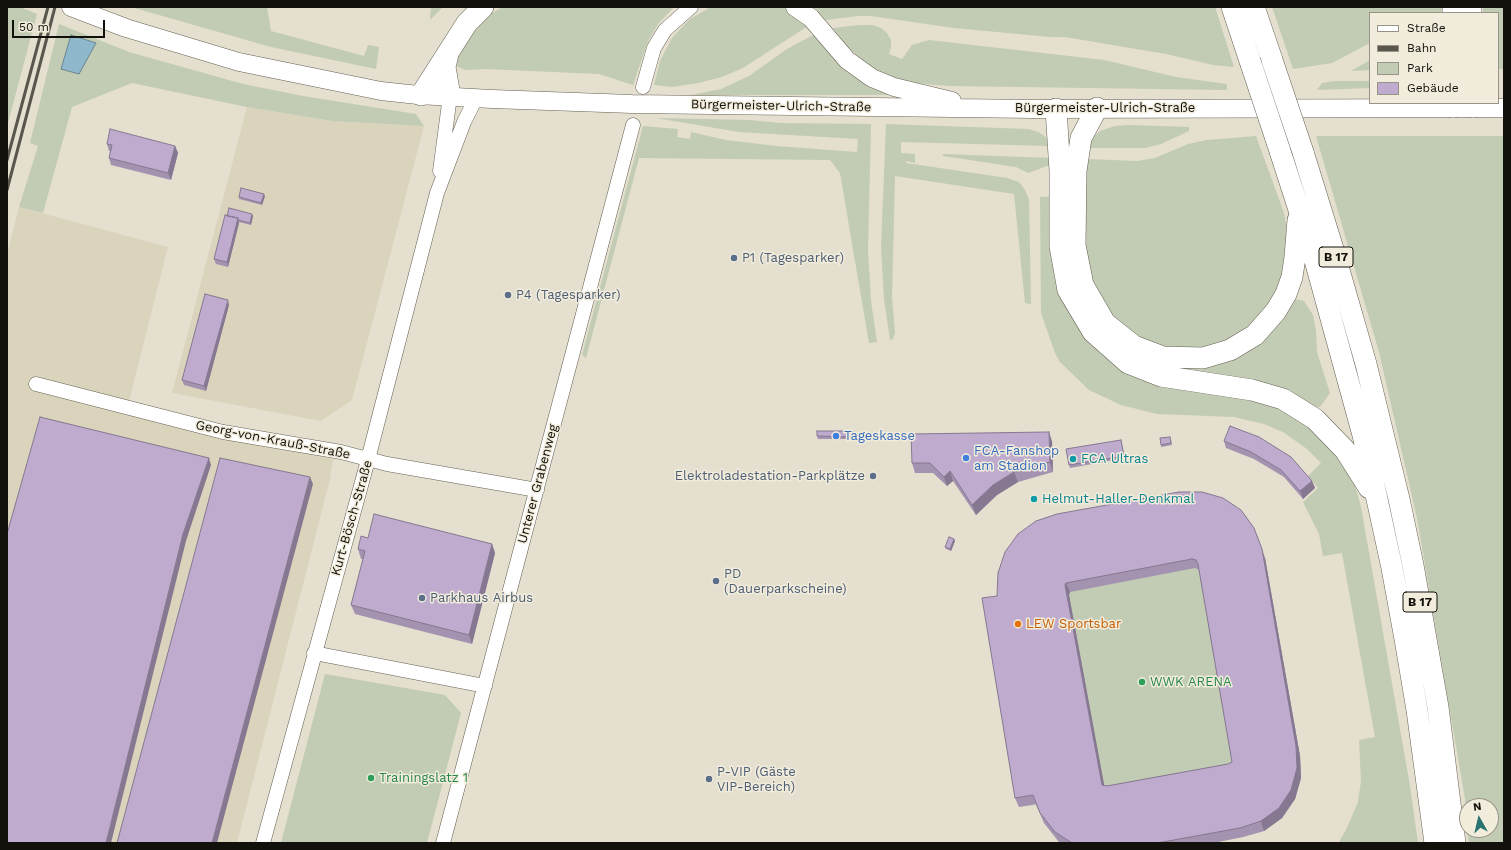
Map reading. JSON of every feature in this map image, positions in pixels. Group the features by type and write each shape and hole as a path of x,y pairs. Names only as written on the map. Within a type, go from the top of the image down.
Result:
{"highway":[{"path":"421,95 467,23 483,7"},
{"name":"B 17","path":"1232,7 1299,210 1346,370 1378,501 1409,662 1435,843"},
{"name":"B 17","path":"1254,7 1334,249 1364,356 1399,499 1438,706 1455,843"},
{"path":"448,52 445,67 450,96"},
{"path":"1056,108 1060,171 1060,246 1068,290 1093,332 1128,363 1160,376 1252,390 1283,399 1315,419 1345,450 1378,501"},
{"path":"1097,108 1081,138 1076,171 1075,245 1083,285 1105,323 1134,346 1163,357 1203,358 1230,350 1255,335 1276,311 1290,283 1296,257 1299,210"}],"main road":[{"name":"Bürgermeister-Ulrich-Straße","path":"71,7 133,30 239,62 380,91 421,95 625,104 984,108 1463,105 1504,108"},
{"path":"795,7 811,18 847,60 872,78 894,87 984,108"}],"street":[{"path":"643,87 654,48 665,30 691,7"},
{"name":"Kurt-Bösch-Straße","path":"437,193 450,96"},
{"name":"Kurt-Bösch-Straße","path":"263,843 368,459 437,193 464,122 476,98"},
{"name":"Unterer Grabenweg","path":"443,843 633,125"},
{"name":"Georg-von-Krauß-Straße","path":"36,384 223,432 536,490"},
{"path":"314,653 485,686"}],"shaded area":[{"path":"247,107 332,121 424,126 352,400 321,421 172,393"},
{"path":"19,207 168,247 126,413 333,459 330,479 237,843 7,843 7,255"}],"green space":[{"path":"7,7 20,7 37,14 8,123"},
{"path":"131,7 267,7 271,31 364,56 368,45 379,47 376,69 271,47"},
{"path":"431,7 443,7 430,20"},
{"path":"503,7 674,7 658,24 648,41 633,85 599,74 486,69 465,70 457,66 459,53 470,33 485,17"},
{"path":"711,7 783,7 796,14 808,26 743,68 722,77 672,87 654,85 660,61 672,38 690,19"},
{"path":"814,7 1215,7 1234,67 1213,65 1166,54 1065,37 1050,37 954,28 871,16 826,20"},
{"path":"1272,7 1445,7 1445,12 1369,12 1369,44 1332,63 1293,69"},
{"path":"1483,7 1504,7 1504,69 1499,69 1499,12 1483,12"},
{"path":"59,24 129,52 243,84 303,96 416,114 424,126 332,121 247,107 132,83 72,107 43,213 19,207 38,146 30,143"},
{"path":"873,25 881,28 887,33 891,40 889,54 902,59 912,45 929,40 1104,60 1176,77 1227,84 1227,90 949,86 914,83 895,78 869,66 847,46 833,28"},
{"path":"815,34 896,95 691,95 721,89 749,76 787,49"},
{"path":"1369,61 1369,70 1351,71"},
{"path":"1336,81 1369,81 1369,88 1317,90 1322,83"},
{"path":"656,118 749,120 780,123 871,124 868,250 871,301 877,342 869,343 840,173 830,160 639,158 586,358 582,355 643,126 678,129 677,137 690,139 691,132 726,140 776,146 857,152 858,139 739,132"},
{"path":"886,124 1028,129 1038,132 1046,137 1050,146 901,142 901,153 915,154 915,163 906,161 906,163 1007,178 1019,182 1025,190 1029,200 1031,304 1025,303 1014,194 895,176 892,297 895,333 893,339 890,340 884,299 881,248"},
{"path":"1115,126 1189,127 1189,131 1161,144 1145,148 1089,148 1092,138 1100,131"},
{"path":"1256,136 1284,213 1289,241 1286,276 1252,331 1201,352 1164,350 1138,341 1111,320 1090,283 1083,244 1087,159 1137,161 1155,158 1188,144 1207,140"},
{"path":"1316,136 1504,136 1504,843 1469,843 1468,838 1499,838 1499,798 1465,798 1417,518 1379,352"},
{"path":"943,154 1051,158 1050,165 1028,173 1016,167 943,156"},
{"path":"1060,196 1060,246 1128,363 1252,390 1345,450 1361,507 1410,786 1418,843 1339,842 1358,802 1361,781 1359,740 1375,737 1342,553 1323,556 1319,534 1303,502 1318,488 1308,476 1321,463 1307,449 1283,432 1264,424 1234,417 1157,414 1121,405 1089,390 1060,362 1055,353 1041,313 1040,197"},
{"path":"1294,299 1304,301 1313,315 1316,330 1317,352 1330,393 1320,407 1312,407 1177,370 1174,364 1195,364"},
{"name":"WWK ARENA","path":"1244,520 1258,537 1265,558 1300,756 1301,778 1295,799 1282,818 1264,831 1213,843 1059,842 1044,823 1036,805 1019,807 985,607"},
{"name":"Trainingslatz 1","path":"325,674 445,695 461,713 427,843 281,843"}],"water":[{"path":"71,35 96,43 79,74 61,69"}],"building":[{"path":"110,129 175,146 168,173 109,158 112,145 107,144"},
{"path":"241,188 264,194 261,203 239,197"},
{"path":"229,208 252,214 250,223 238,220 238,218 227,216"},
{"path":"225,215 238,218 227,262 214,259"},
{"path":"205,294 228,300 204,386 182,380"},
{"path":"40,417 209,458 183,534 106,843 7,843 7,534"},
{"path":"1230,426 1259,437 1291,457 1312,481 1300,491 1281,470 1251,452 1224,441"},
{"path":"817,431 853,431 853,437 817,436"},
{"path":"1049,432 1050,462 1014,472 993,485 972,505 950,471 944,477 930,463 912,463 911,434"},
{"path":"1170,437 1171,443 1161,445 1160,438"},
{"path":"1121,440 1124,456 1069,465 1066,449"},
{"path":"220,458 310,477 212,843 117,843"},
{"name":"WWK ARENA","path":"1179,492 1202,492 1223,498 1241,510 1254,528 1262,549 1296,746 1297,768 1291,790 1279,808 1261,821 1240,828 1157,843 1072,843 1055,832 1040,813 1033,795 1015,798 982,598 997,596 998,573 1005,552 1018,534 1036,521 1057,514","holes":["1192,559 1196,560 1198,564 1232,762 1228,764 1107,786 1102,785 1065,585 1066,583"]},
{"name":"Parkhaus Airbus","path":"374,514 492,544 469,635 351,605 365,551 358,549 361,536 368,538"},
{"path":"949,537 954,539 950,549 945,547"}],"railway":[{"path":"7,160 48,7"},
{"path":"7,190 55,7"}],"place":[{"name":"P1 (Tagesparker)","path":"734,258"},
{"name":"P4 (Tagesparker)","path":"508,295"},
{"name":"Tageskasse","path":"836,436"},
{"name":"FCA-Fanshop am Stadion","path":"966,458"},
{"name":"FCA Ultras","path":"1073,459"},
{"name":"Elektroladestation-Parkplätze","path":"873,476"},
{"name":"Helmut-Haller-Denkmal","path":"1034,499"},
{"name":"PD (Dauerparkscheine)","path":"716,581"},
{"name":"Parkhaus Airbus","path":"422,598"},
{"name":"LEW Sportsbar","path":"1018,624"},
{"name":"WWK ARENA","path":"1142,682"},
{"name":"Trainingslatz 1","path":"371,778"},
{"name":"P-VIP (Gäste VIP-Bereich)","path":"709,779"}]}
